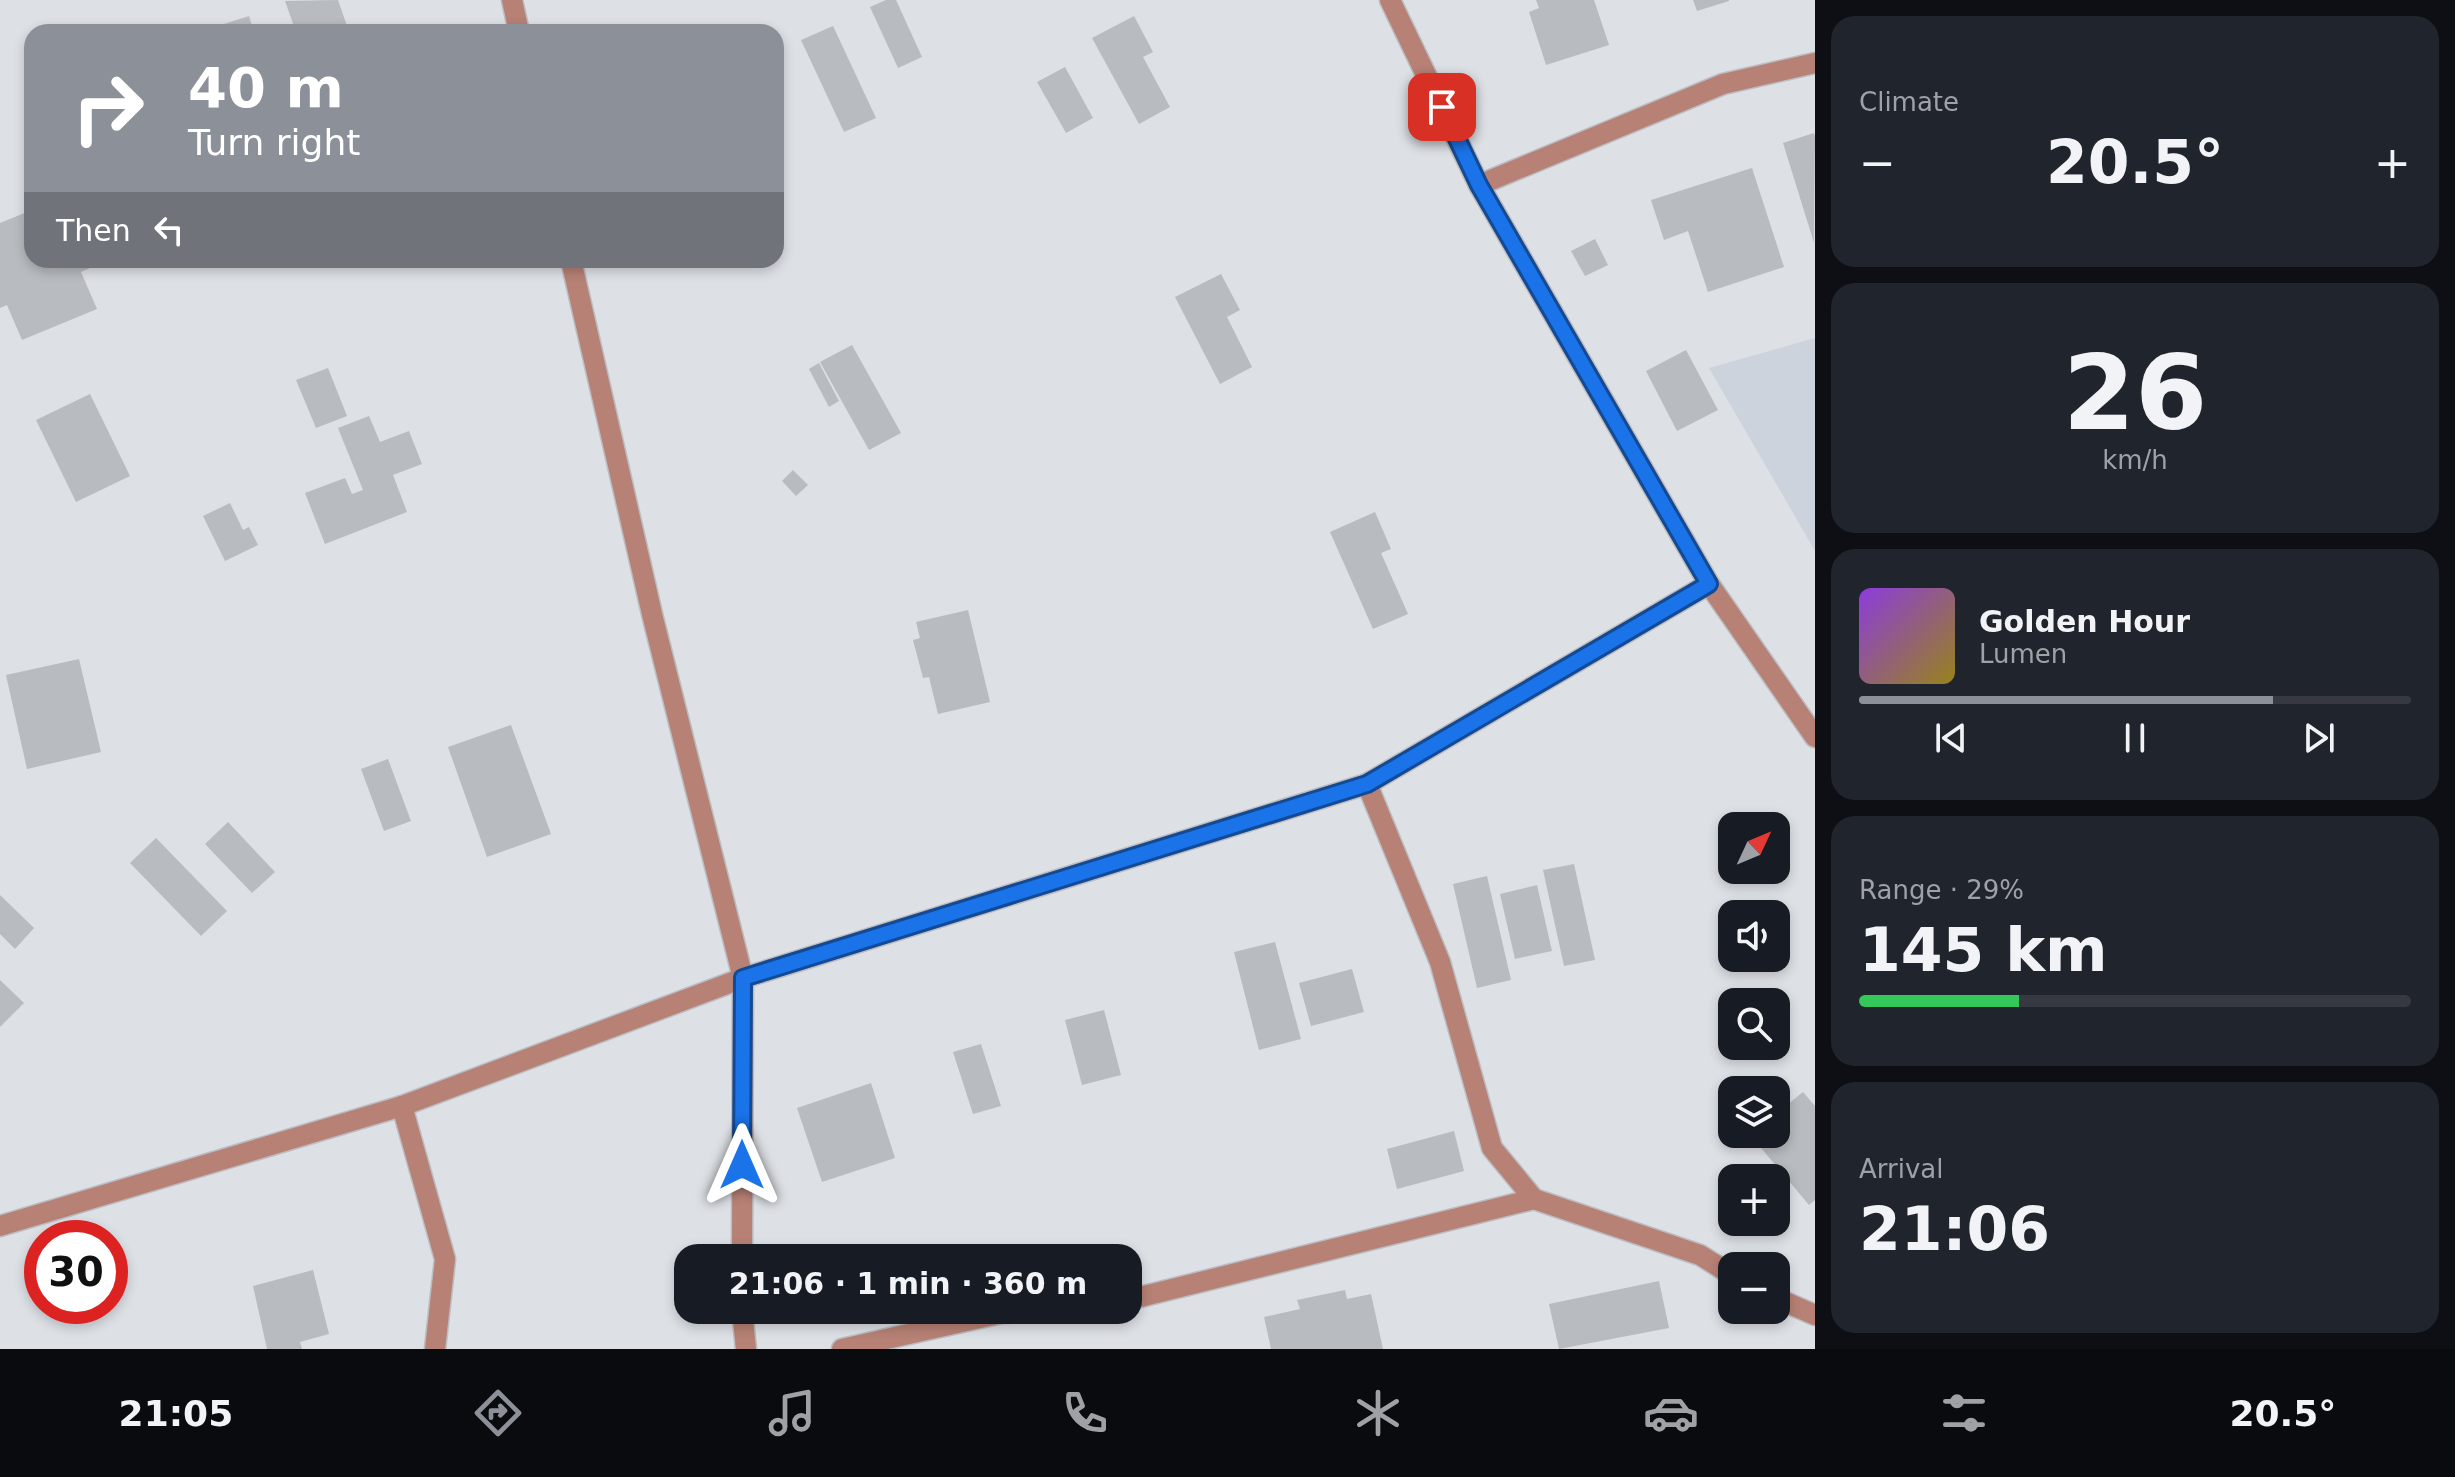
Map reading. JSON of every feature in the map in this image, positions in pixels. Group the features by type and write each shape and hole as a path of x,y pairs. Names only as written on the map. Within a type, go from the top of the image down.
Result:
{"street":[{"path":"512,0 517,24"},
{"path":"1390,0 1479,185 1709,584 1815,737"},
{"path":"1479,185 1723,84 1815,63"},
{"path":"573,268 652,614 743,978 742,1244"},
{"path":"0,1226 402,1106 743,978 1367,784 1709,584"},
{"path":"1367,784 1440,962 1492,1148 1534,1199 1700,1255 1718,1266"},
{"path":"402,1106 445,1259 435,1349"},
{"path":"1142,1297 1534,1199"},
{"path":"1790,1304 1815,1315"},
{"path":"743,1324 746,1349"},
{"path":"842,1349 953,1324"}],"shaded area":[{"path":"1815,338 1815,551 1709,368"}],"building":[{"path":"338,0 346,24 293,24 285,1"},
{"path":"886,0 896,0 922,57 898,68 870,7"},
{"path":"1536,0 1594,0 1609,45 1546,65 1529,12 1539,8"},
{"path":"1693,0 1729,0 1729,1 1697,11"},
{"path":"249,16 252,24 224,24"},
{"path":"1134,16 1153,52 1143,57 1170,107 1139,124 1092,38"},
{"path":"833,26 876,118 844,132 801,40"},
{"path":"1065,67 1093,118 1066,133 1037,82"},
{"path":"1814,133 1815,136 1814,243 1783,143"},
{"path":"1752,168 1784,267 1708,292 1688,231 1664,240 1651,200"},
{"path":"24,213 24,268 90,268 81,272 97,309 22,340 7,305 0,308 0,223"},
{"path":"1595,239 1608,265 1585,276 1571,251"},
{"path":"1221,274 1240,310 1227,317 1252,367 1220,384 1175,297"},
{"path":"852,345 901,433 869,450 820,362"},
{"path":"1686,350 1718,410 1677,431 1646,371"},
{"path":"819,363 839,401 829,407 809,369"},
{"path":"328,368 347,416 316,428 296,380"},
{"path":"90,394 130,476 76,502 36,420"},
{"path":"369,416 380,442 409,431 422,464 393,475 407,512 325,544 305,493 345,478 352,494 363,490 338,428"},
{"path":"793,470 808,485 796,496 782,481"},
{"path":"230,503 243,530 249,527 258,545 225,561 203,516"},
{"path":"1375,512 1391,549 1381,553 1408,614 1373,629 1330,532"},
{"path":"968,610 990,702 938,714 929,677 923,678 913,640 920,638 916,622"},
{"path":"79,659 101,752 27,769 6,675"},
{"path":"511,725 551,834 487,857 448,747"},
{"path":"388,759 411,821 384,831 361,769"},
{"path":"228,822 275,872 252,893 205,844"},
{"path":"156,838 227,911 201,936 130,863"},
{"path":"1574,864 1595,960 1564,966 1543,870"},
{"path":"1487,876 1511,980 1477,988 1453,884"},
{"path":"1537,885 1552,951 1515,959 1500,894"},
{"path":"0,895 34,928 15,949 0,934"},
{"path":"1275,942 1301,1039 1259,1050 1234,952"},
{"path":"1352,969 1364,1012 1311,1026 1299,983"},
{"path":"0,980 24,1003 0,1027"},
{"path":"1104,1010 1121,1075 1082,1085 1065,1020"},
{"path":"981,1044 1001,1106 973,1114 953,1052"},
{"path":"871,1083 895,1158 822,1182 797,1108"},
{"path":"1803,1092 1815,1106 1815,1200 1809,1205 1790,1182 1790,1164 1775,1164 1761,1148 1790,1148 1790,1103"},
{"path":"1454,1131 1464,1171 1397,1189 1387,1149"},
{"path":"313,1270 329,1334 300,1342 302,1349 267,1349 253,1286"},
{"path":"1659,1281 1669,1328 1559,1349 1549,1304"},
{"path":"1345,1290 1347,1299 1371,1294 1383,1349 1271,1349 1264,1317 1300,1309 1297,1300"}],"route":[{"path":"742,1165 743,978 1367,784 1709,584 1479,185 1442,107"}]}
